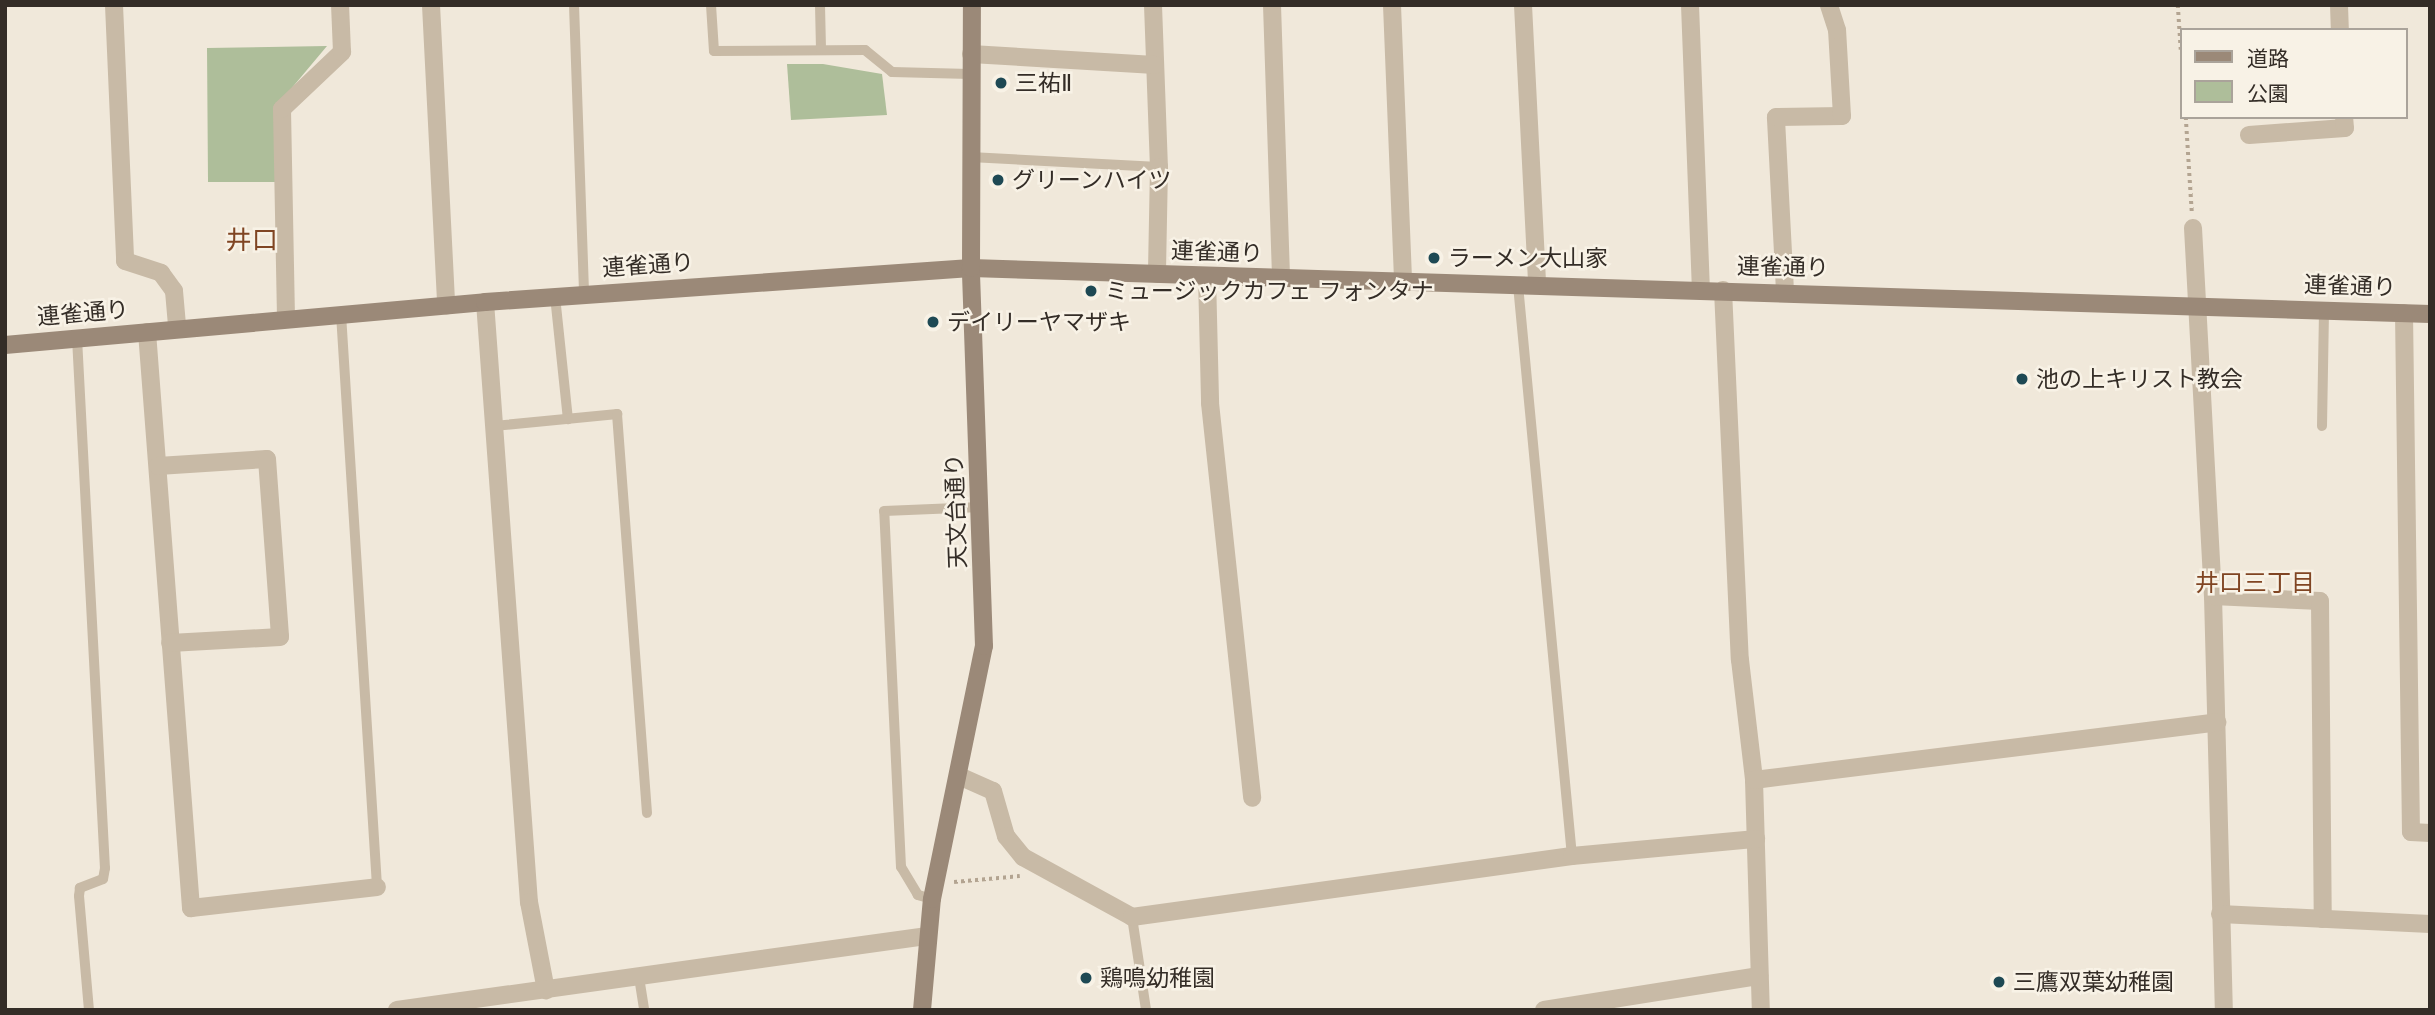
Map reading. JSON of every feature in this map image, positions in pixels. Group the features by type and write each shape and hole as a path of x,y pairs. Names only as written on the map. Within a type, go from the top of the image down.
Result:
{"main road":[{"name":"天文台通り","path":"922,1010 926,936 984,646 971,268 972,5"},
{"name":"連雀通り","path":"5,345 555,296 971,268 1403,283 1784,291 2430,314"}],"street":[{"path":"114,5 125,261 161,273 174,291 177,328"},
{"path":"286,318 282,109 342,52 340,5"},
{"path":"431,5 446,306"},
{"path":"1153,5 1159,167 1157,274"},
{"path":"1272,5 1281,278"},
{"path":"1392,5 1403,283"},
{"path":"1523,5 1536,285"},
{"path":"1690,5 1701,289"},
{"path":"1784,291 1776,117 1842,116 1838,30 1829,5"},
{"path":"2339,5 2340,28"},
{"path":"971,54 1155,65"},
{"path":"2249,135 2345,128 2344,119"},
{"path":"2193,228 2213,596 2224,1010"},
{"path":"1207,276 1210,403 1252,798"},
{"path":"1723,290 1740,660 1754,780 1761,1010"},
{"path":"485,302 528,902 546,990"},
{"path":"2404,313 2411,831 2430,833"},
{"path":"147,332 191,908 377,887"},
{"path":"158,466 267,459 280,638 170,643"},
{"path":"2213,596 2320,600 2323,919"},
{"path":"1754,780 2217,722"},
{"path":"959,776 993,791 1012,847 1046,872 1132,917 1572,856 1756,839"},
{"path":"2220,914 2430,924"},
{"path":"397,1010 475,1005 546,990 926,936"},
{"path":"1544,1010 1588,1006 1759,976"}],"lane":[{"path":"574,5 584,294"},
{"path":"711,5 714,51 865,50 892,72 970,74"},
{"path":"820,5 821,49"},
{"path":"970,157 1159,167"},
{"path":"1518,285 1572,856"},
{"path":"555,296 568,419"},
{"path":"2322,426 2324,310"},
{"path":"341,314 377,887"},
{"path":"77,338 105,869 103,879 80,888 79,896 89,1010"},
{"path":"494,426 617,414 647,814"},
{"path":"934,890 918,895 901,867 884,511 981,507"},
{"path":"1132,917 1146,1010"},
{"path":"639,976 644,1010"}],"path":[{"path":"2178,5 2180,35"},
{"path":"2186,119 2193,228"},
{"path":"934,890 1046,872"}],"green space":[{"path":"327,46 275,108 276,182 208,182 207,48"},
{"path":"787,64 823,64 882,74 887,115 791,120"}],"place":[{"name":"三祐Ⅱ","path":"1001,83"},
{"name":"グリーンハイツ","path":"998,180"},
{"name":"ラーメン大山家","path":"1434,258"},
{"name":"ミュージックカフェ フォンタナ","path":"1091,291"},
{"name":"デイリーヤマザキ","path":"933,322"},
{"name":"池の上キリスト教会","path":"2022,379"},
{"name":"鶏鳴幼稚園","path":"1086,978"},
{"name":"三鷹双葉幼稚園","path":"1999,982"}],"district":[{"name":"井口","path":"252,241"},
{"name":"井口三丁目","path":"2255,584"}]}
